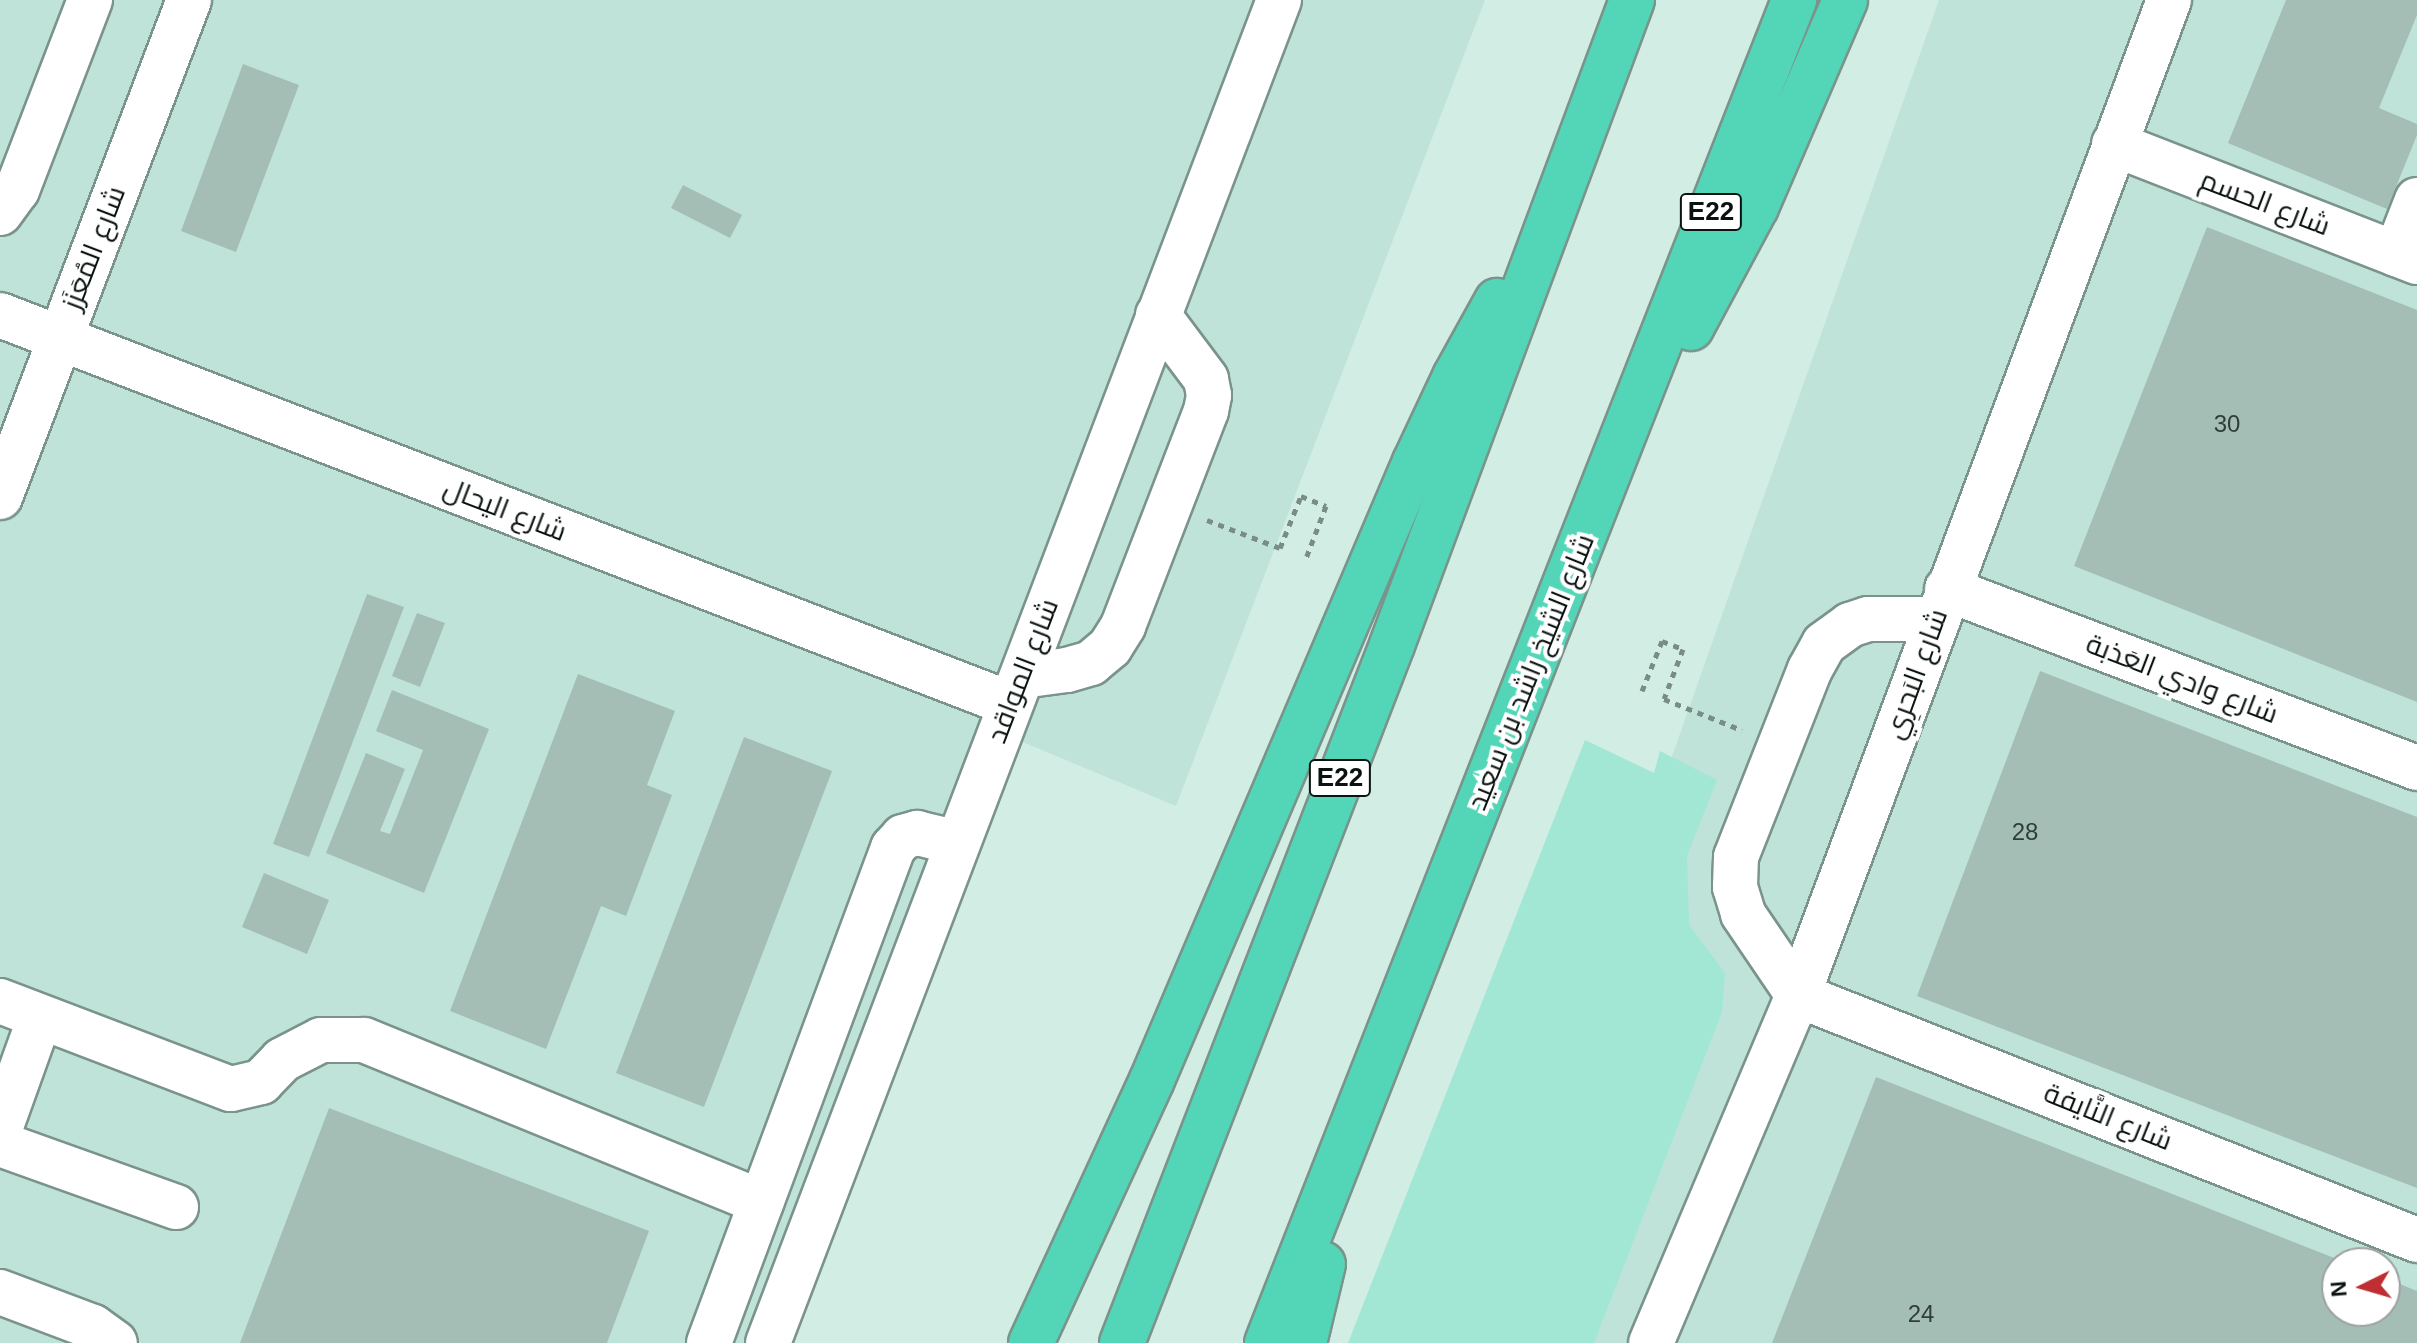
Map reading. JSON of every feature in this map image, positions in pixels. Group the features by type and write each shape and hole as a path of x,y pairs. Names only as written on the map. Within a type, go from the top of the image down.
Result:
{"highway":[{"name":"E22","path":"1122,1343 1386,660 1632,0"},
{"name":"شارع الشيخ راشد بن سعيد","path":"1267,1343 1794,0"},
{"path":"1629,424 1697,319 1756,207 1845,0"},
{"path":"1031,1343 1152,1080 1415,462 1455,377 1501,294 1554,212"},
{"path":"1304,1343 1364,1095"}],"street":[{"path":"0,213 17,190 90,0"},
{"name":"شارع المُعَزَز","path":"0,497 189,0"},
{"name":"شارع المواقد","path":"768,1343 1279,0"},
{"name":"شارع البَحرِي","path":"1651,1343 1798,995 1941,604 2169,0"},
{"name":"شارع الحسم","path":"2114,144 2407,258"},
{"path":"2407,258 2417,200"},
{"name":"شارع اليحال","path":"0,315 1016,690"},
{"path":"1016,690 1091,663 1110,647 1123,626 1206,411 1209,395 1198,365 1158,315"},
{"path":"1798,995 1759,942 1743,914 1735,887 1736,857 1816,656 1835,635 1868,619 1941,604"},
{"name":"شارع وادي العَذبة","path":"1941,604 2417,768"},
{"path":"709,1343 893,848 903,837 917,833 958,843"},
{"name":"شارع النَّايفة","path":"1798,995 2417,1240"},
{"path":"0,1001 231,1089 261,1082 282,1060 321,1040 364,1040 761,1202"},
{"path":"0,1129 40,1017"},
{"path":"0,1144 176,1207"},
{"path":"0,1292 93,1327 115,1343"}],"path":[{"path":"1168,505 1280,548 1301,496 1326,506 1306,558"},
{"path":"1642,691 1662,641 1683,649 1664,699 1780,745"}],"shaded area":[{"path":"0,0 1485,0 1176,806 1001,733 768,1343 0,1343"},
{"path":"1939,0 2417,0 2417,1343 1465,1343"}],"green space":[{"path":"1585,740 1654,773 1660,751 1717,780 1687,856 1689,925 1725,973 1722,1012 1594,1343 1348,1343"}],"building":[{"path":"2286,0 2417,0 2417,15 2379,108 2417,124 2417,135 2387,209 2228,143"},
{"path":"243,64 299,85 236,252 181,231"},
{"path":"683,185 742,215 730,238 671,208"},
{"path":"2207,227 2417,310 2417,702 2074,566"},
{"path":"367,594 404,607 309,857 273,844"},
{"path":"417,613 445,623 420,687 392,676"},
{"path":"2040,671 2417,817 2417,1188 1917,996"},
{"path":"578,674 675,711 647,785 672,795 626,916 601,906 546,1049 450,1011"},
{"path":"392,690 489,729 424,893 326,853 366,753 405,769 380,831 390,834 423,750 376,731"},
{"path":"744,737 832,771 704,1107 616,1073"},
{"path":"264,873 329,900 307,954 242,927"},
{"path":"1876,1077 2321,1253 2321,1327 2401,1327 2401,1284 2417,1291 2417,1343 1772,1343"},
{"path":"329,1108 649,1231 607,1343 240,1343"}]}
